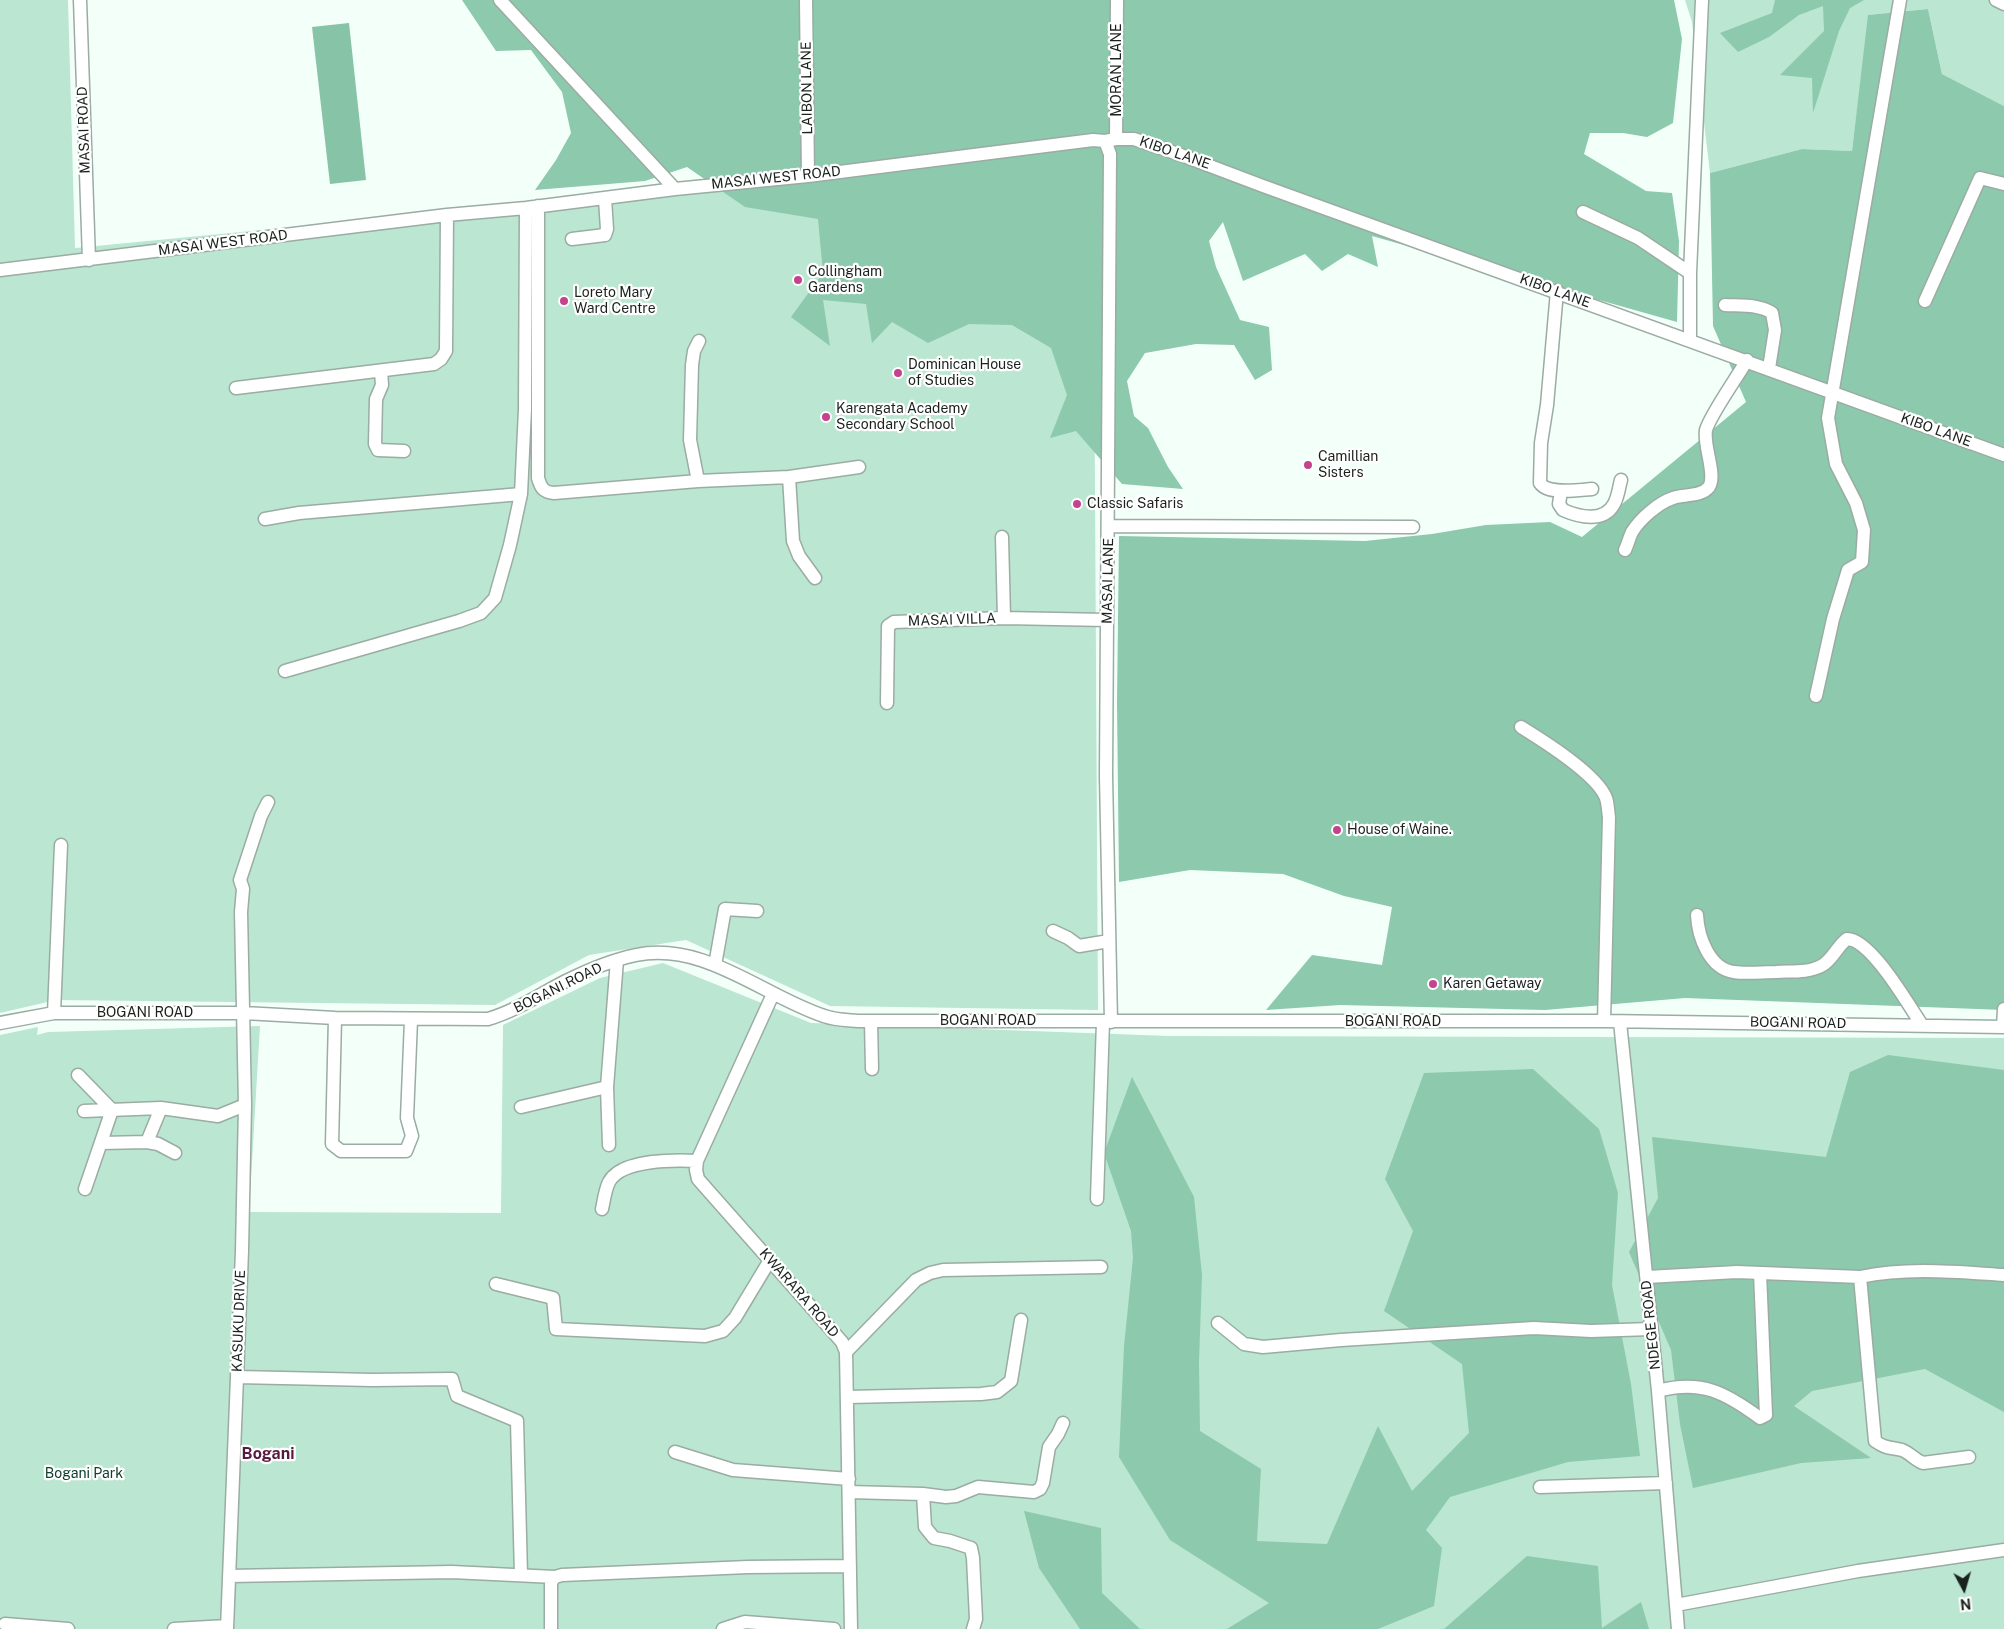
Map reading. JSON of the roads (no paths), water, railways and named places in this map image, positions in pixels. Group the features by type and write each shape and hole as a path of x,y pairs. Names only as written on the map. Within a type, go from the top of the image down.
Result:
{"street":[{"name":"MASAI ROAD","path":"80,0 89,260"},
{"path":"500,0 675,189"},
{"name":"LAIBON LANE","path":"806,0 808,176"},
{"name":"MORAN LANE","path":"1111,140 1117,0"},
{"path":"1690,340 1690,273 1702,0"},
{"path":"1816,696 1834,619 1848,570 1862,562 1864,530 1856,504 1836,464 1828,418 1900,0"},
{"path":"1996,0 2004,4"},
{"name":"KIBO LANE","path":"1111,140 1134,139 1181,155 1272,190 1557,291 2004,455"},
{"name":"MASAI WEST ROAD","path":"0,270 446,215 808,176 1093,140 1111,140"},
{"name":"MASAI LANE","path":"1097,1199 1107,1022 1109,941 1106,776 1111,140"},
{"path":"1925,302 1980,178 2004,184"},
{"path":"572,239 605,235 607,228 605,199"},
{"path":"532,207 538,478 541,488 546,492 554,493 698,481 789,477 859,467"},
{"path":"285,671 450,624 481,613 495,598 521,494 532,207"},
{"path":"1583,212 1638,238 1690,273"},
{"path":"236,388 434,364 446,350 446,215"},
{"path":"1557,291 1547,405 1541,443 1540,483 1545,488 1561,491 1592,489"},
{"path":"1725,305 1757,306 1772,313 1774,330 1769,368"},
{"path":"698,481 690,440 692,365 694,351 699,341"},
{"path":"1625,550 1637,526 1663,502 1702,492 1708,488 1711,482 1711,472 1707,455 1706,430 1747,360"},
{"path":"381,371 382,385 376,399 375,444 378,450 404,451"},
{"path":"789,477 793,541 799,556 815,578"},
{"path":"1561,491 1559,504 1563,510 1585,517 1595,517 1601,515 1614,505 1622,480"},
{"path":"265,519 299,514 521,494"},
{"path":"1109,526 1413,527"},
{"name":"MASAI VILLA","path":"1002,537 1004,618"},
{"name":"MASAI VILLA","path":"887,703 888,626 894,622 1004,618 1107,620"},
{"path":"1521,727 1565,756 1590,778 1606,799 1609,817 1604,1021"},
{"name":"KASUKU DRIVE","path":"227,1627 245,1105 241,932 243,889 240,880 261,816 268,802"},
{"path":"54,1013 61,845"},
{"path":"716,965 725,909 757,911"},
{"path":"1698,915 1700,934 1705,946 1721,968 1732,972 1797,971 1815,968 1822,966 1845,940 1849,938 1856,941 1883,967 1922,1025"},
{"path":"1053,931 1080,946 1109,941"},
{"name":"BOGANI ROAD","path":"0,1023 54,1013 244,1013 336,1018 488,1020 501,1016 566,981 618,960 637,955 672,954 692,957 716,965 773,994 826,1017 871,1021 1604,1021 2004,1027"},
{"path":"609,1145 608,1087 618,960"},
{"path":"602,1209 609,1182 620,1172 638,1165 659,1161 697,1161 773,994"},
{"path":"2004,1009 2004,1027"},
{"path":"336,1018 332,1144 341,1151 406,1151 412,1136 407,1118 411,1020"},
{"path":"871,1021 872,1069"},
{"name":"NDEGE ROAD","path":"1620,1022 1658,1390 1678,1629"},
{"path":"78,1075 112,1110"},
{"path":"521,1107 608,1087"},
{"path":"84,1111 161,1108 218,1116 245,1105"},
{"path":"147,1142 161,1108"},
{"path":"85,1189 112,1110"},
{"path":"101,1143 147,1142 158,1144 175,1153"},
{"name":"KWARARA ROAD","path":"697,1161 698,1179 842,1342 846,1352 850,1629"},
{"path":"496,1284 553,1298 556,1328 705,1336 723,1331 735,1318 770,1260"},
{"path":"846,1352 916,1280 930,1272 987,1268 1101,1267"},
{"path":"1646,1278 1736,1272 1860,1277 1932,1270 2004,1275"},
{"path":"1658,1390 1669,1388 1710,1388 1736,1400 1760,1418 1766,1414 1760,1273"},
{"path":"1860,1277 1875,1441 1889,1449 1904,1451 1923,1463 1969,1457"},
{"path":"848,1397 930,1396 997,1392 1011,1382 1021,1320"},
{"path":"1218,1324 1244,1344 1263,1347 1341,1340 1534,1328 1591,1332 1652,1329"},
{"path":"237,1376 372,1380 452,1379 458,1396 517,1421 521,1575"},
{"path":"675,1452 733,1470 946,1497 956,1496 978,1487 1034,1492 1040,1489 1043,1483 1048,1447 1058,1434 1063,1423"},
{"path":"1540,1487 1666,1483"},
{"path":"923,1494 925,1527 934,1538 971,1548 974,1558 976,1619 973,1629"},
{"path":"1676,1605 1858,1571 2004,1550"},
{"path":"229,1576 452,1572 554,1577 562,1575 748,1567 850,1566"},
{"path":"550,1629 551,1582 554,1577"},
{"path":"724,1629 745,1622 834,1629"},
{"path":"5,1624 68,1629"},
{"path":"174,1629 227,1627"}],"place":[{"name":"Collingham Gardens","path":"798,280"},
{"name":"Loreto Mary Ward Centre","path":"564,301"},
{"name":"Dominican House of Studies","path":"898,373"},
{"name":"Karengata Academy Secondary School","path":"826,417"},
{"name":"Camillian Sisters","path":"1308,465"},
{"name":"Classic Safaris","path":"1077,504"},
{"name":"House of Waine.","path":"1337,830"},
{"name":"Karen Getaway","path":"1433,984"}],"district":[{"name":"Bogani","path":"268,1454"}],"park label":[{"name":"Bogani Park","path":"84,1474"}]}
